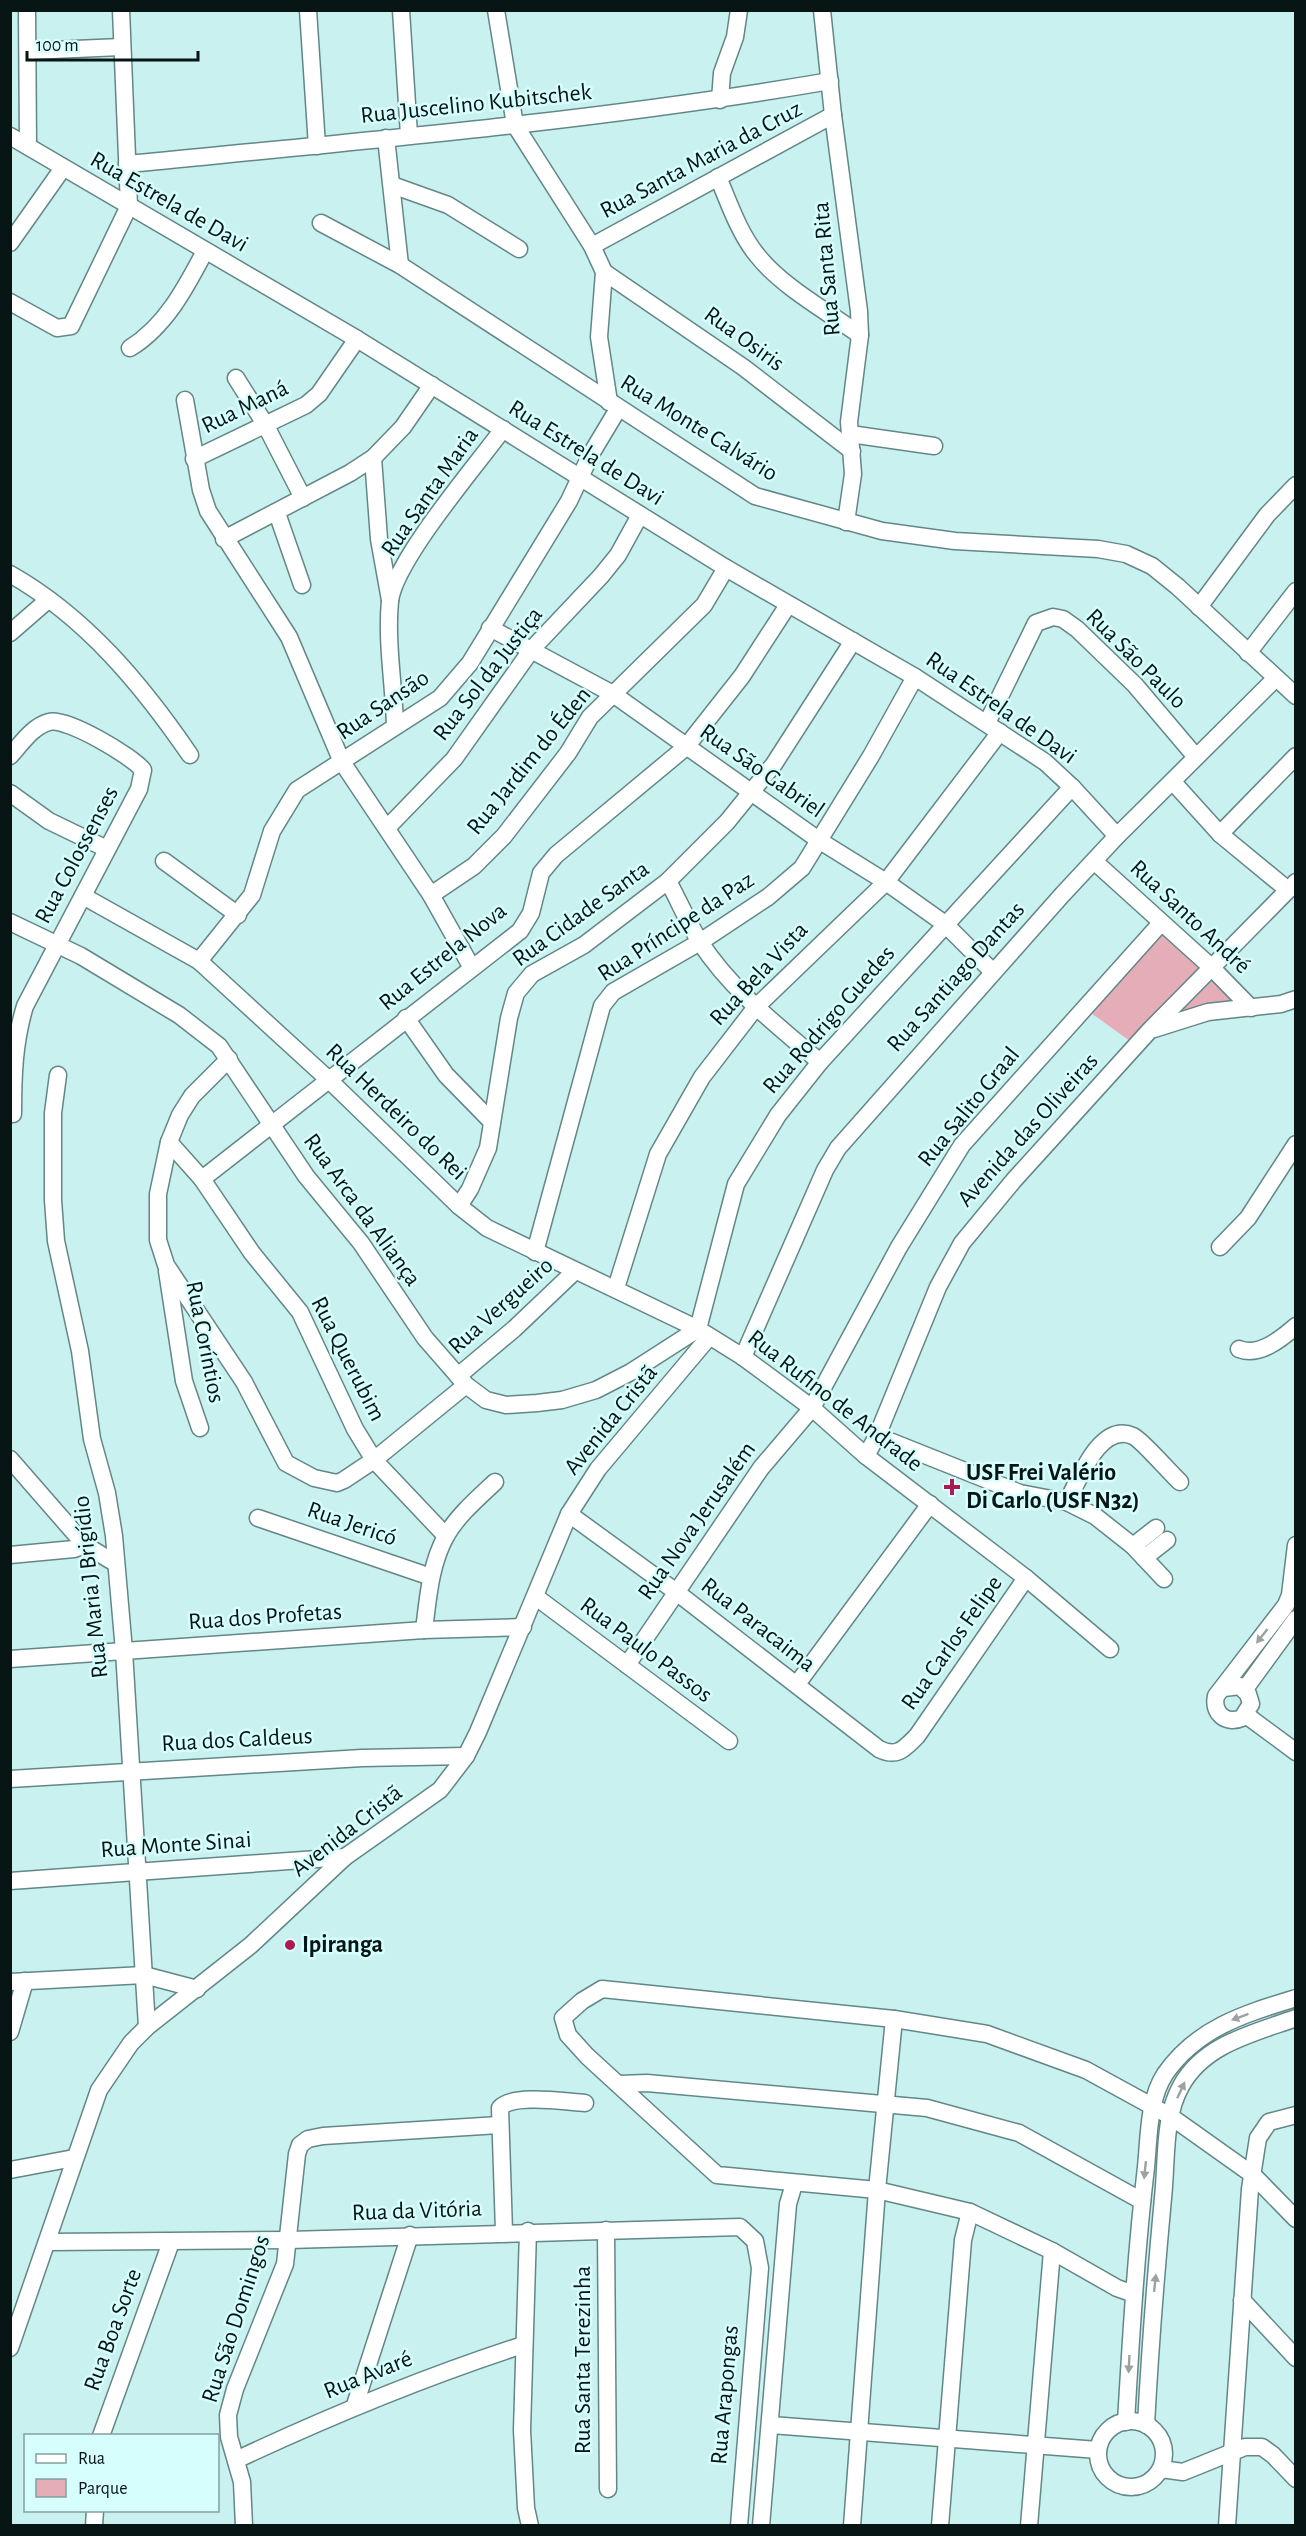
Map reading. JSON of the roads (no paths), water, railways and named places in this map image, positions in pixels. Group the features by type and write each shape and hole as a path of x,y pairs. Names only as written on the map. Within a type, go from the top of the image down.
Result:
{"street":[{"path":"27,10 28,146"},
{"path":"10,302 63,329 71,326 129,207 121,10"},
{"path":"308,10 317,146"},
{"path":"401,10 409,135"},
{"path":"496,10 515,125 592,246 604,272 599,337 614,405"},
{"path":"720,100 722,73 735,37 740,10"},
{"name":"Rua Santa Rita","path":"822,10 833,115 858,285 860,335 851,391 852,499 846,522"},
{"path":"29,51 121,47"},
{"name":"Rua Juscelino Kubitschek","path":"127,164 515,125 720,100 830,81"},
{"name":"Rua Santa Maria da Cruz","path":"592,246 833,115"},
{"name":"Rua Estrela de Davi","path":"10,136 357,339 726,568 915,676 1045,762 1118,836"},
{"path":"386,138 400,265"},
{"path":"10,243 63,168"},
{"path":"718,177 746,238 757,256 777,274 860,335"},
{"path":"392,185 448,205 519,249"},
{"name":"Rua Monte Calvário","path":"321,223 400,265 755,496 882,531 945,539 1098,549 1126,554 1152,566 1288,686"},
{"path":"130,348 141,341 165,318 205,251"},
{"name":"Rua Osiris","path":"604,272 851,442"},
{"name":"Rua Maná","path":"194,459 306,405 319,394 357,339"},
{"path":"236,378 265,424 303,498"},
{"path":"224,539 277,513 373,458 403,427 432,385"},
{"path":"185,400 194,459 208,511 289,637 342,762 431,895 472,968"},
{"name":"Rua Sansão","path":"199,961 252,895 272,831 297,790 395,726 421,712 453,686 569,501 614,405"},
{"name":"Rua Santa Maria","path":"395,726 390,600 402,572 422,538 503,429"},
{"path":"851,442 934,446"},
{"path":"373,458 379,539 390,600"},
{"path":"1199,607 1267,515 1296,485"},
{"path":"277,513 302,585"},
{"name":"Rua Sol da Justiça","path":"387,828 454,759 532,649 618,555 640,515"},
{"name":"Rua Jardim do Éden","path":"431,895 474,866 504,836 561,762 591,717 679,633 704,605 726,568"},
{"path":"10,574 85,627 158,711 190,756"},
{"path":"1248,652 1296,591"},
{"path":"10,633 48,600"},
{"name":"Rua Estrela Nova","path":"202,1179 520,931 531,913 541,873 556,855 686,747 742,676 788,604"},
{"name":"Rua São Paulo","path":"994,727 1036,623 1044,618 1053,617 1063,619 1077,628 1135,685 1196,757"},
{"name":"Rua São Gabriel","path":"490,628 613,694 820,841 886,882 945,924 993,972"},
{"name":"Rua Cidade Santa","path":"459,1206 488,1148 509,1018 516,993 532,974 584,945 668,881 753,792 853,641"},
{"name":"Rua Príncipe da Paz","path":"534,1252 602,1006 613,992 700,942 768,897 802,868 820,841 915,676"},
{"name":"Rua Santiago Dantas","path":"743,1357 825,1170 838,1148 993,972 1118,836 1196,757 1288,686"},
{"name":"Rua Colossenses","path":"10,756 42,725 58,721 79,730 138,764 143,770 143,779 25,1006 18,1028 14,1058 13,1114"},
{"name":"Rua Bela Vista","path":"616,1288 658,1154 702,1077 756,1007 886,882 994,727"},
{"path":"1220,834 1296,756"},
{"path":"1173,782 1220,834 1292,886"},
{"name":"Rua Rodrigo Guedes","path":"704,1333 736,1184 755,1149 778,1115 820,1062 1072,787"},
{"path":"10,793 50,821 107,849"},
{"path":"164,861 238,915"},
{"name":"Rua Santo André","path":"1095,862 1210,966 1251,1008"},
{"path":"668,881 700,942 756,1007 820,1062"},
{"name":"Avenida das Oliveiras","path":"866,1456 878,1436 938,1287 962,1243 1014,1180 1150,1030 1210,966 1292,886"},
{"name":"Rua Herdeiro do Rei","path":"83,896 199,961 329,1080 459,1206 488,1228 534,1252 616,1288 704,1333"},
{"name":"Rua Arca da Aliança","path":"10,922 59,943 179,1015 219,1046 230,1059 306,1176 361,1243 419,1330 462,1380 486,1400 506,1405 562,1400 596,1390 704,1333"},
{"name":"Rua Salito Graal","path":"812,1408 899,1247 962,1145 1161,923"},
{"path":"1150,1030 1208,1012 1281,1004 1296,999"},
{"path":"406,1018 446,1076 492,1122"},
{"path":"166,1265 158,1240 156,1214 169,1142 180,1115 192,1096 230,1059"},
{"name":"Rua Maria J Brigídio","path":"58,1075 53,1113 53,1200 56,1241 80,1351 92,1439 107,1493 114,1536 124,1651 147,2027"},
{"name":"Rua Querubim","path":"169,1142 202,1179 252,1253 300,1312 355,1429 374,1460 446,1536"},
{"path":"1220,1247 1248,1218 1296,1144"},
{"name":"Rua Vergueiro","path":"166,1265 244,1382 286,1463 314,1478 337,1483 354,1476 374,1460 462,1380 575,1271"},
{"name":"Rua Coríntios","path":"166,1265 182,1372 190,1405 200,1428"},
{"path":"1239,1348 1251,1351 1269,1346 1296,1326"},
{"name":"Rua Rufino de Andrade","path":"704,1333 743,1357 812,1408 866,1456 1026,1578 1110,1649"},
{"name":"Avenida Cristã","path":"10,2348 99,2090 130,2043 251,1945 345,1857 440,1790 466,1756 536,1597 569,1514 598,1469 704,1333"},
{"name":"Rua Nova Jerusalém","path":"627,1665 675,1591 761,1468 812,1408"},
{"path":"1067,1502 1093,1454 1105,1440 1118,1433 1134,1436 1180,1482"},
{"path":"878,1436 1020,1493 1067,1502 1095,1516 1139,1552 1164,1579"},
{"path":"10,1460 85,1545 115,1563"},
{"path":"423,1630 431,1577 446,1536 473,1502 495,1482"},
{"path":"796,1684 930,1504"},
{"name":"Rua Paracaima","path":"569,1514 675,1591 879,1749 889,1754 898,1754 917,1736"},
{"name":"Rua Jericó","path":"258,1518 431,1577"},
{"path":"1139,1552 1162,1534"},
{"path":"10,1555 74,1549 85,1545"},
{"path":"1245,1689 1292,1612 1290,1595 1296,1545"},
{"name":"Rua Carlos Felipe","path":"917,1736 1026,1578"},
{"name":"Rua Paulo Passos","path":"536,1597 729,1741"},
{"path":"1224,1688 1234,1685 1245,1689 1251,1704 1246,1715 1231,1721 1218,1712 1215,1701 1224,1688 1292,1612"},
{"name":"Rua dos Profetas","path":"10,1659 423,1630 523,1627"},
{"path":"1246,1715 1296,1752"},
{"name":"Rua dos Caldeus","path":"10,1779 362,1758 466,1756"},
{"name":"Rua Monte Sinai","path":"10,1881 345,1857"},
{"path":"10,2032 18,1982 144,1975 197,1989"},
{"path":"1134,2294 1117,2288 1052,2251 970,2212 877,2190 717,2175 568,2035 563,2019 582,2001 602,1989 894,2019 987,2034 1086,2070 1170,2116 1253,2175 1296,2219"},
{"path":"1126,2422 1134,2294 1152,2106 1164,2076 1187,2047 1218,2025 1293,1999 1296,2017 1228,2042 1201,2062 1181,2086 1170,2116 1153,2296 1146,2425"},
{"path":"852,2526 877,2190 894,2019"},
{"path":"618,2084 647,2083 886,2102 927,2108 1019,2133 1142,2201"},
{"path":"504,2232 500,2108 511,2101 585,2103"},
{"path":"1227,2526 1242,2300 1258,2138 1269,2122 1296,2115"},
{"name":"Rua São Domingos","path":"244,2526 242,2482 229,2437 228,2415 235,2389 283,2270 289,2240 297,2154 300,2145 308,2139 323,2136 499,2125"},
{"path":"10,2170 74,2158"},
{"path":"761,2526 788,2204 794,2184"},
{"path":"940,2526 963,2240 970,2212"},
{"name":"Rua da Vitória","path":"48,2242 289,2240 528,2231 740,2227 755,2241 760,2268"},
{"name":"Rua Santa Terezinha","path":"606,2230 608,2489"},
{"path":"528,2231 522,2430 526,2508 530,2526"},
{"path":"355,2405 410,2235"},
{"name":"Rua Boa Sorte","path":"102,2434 171,2242"},
{"path":"1029,2526 1052,2251"},
{"name":"Rua Arapongas","path":"739,2526 760,2268"},
{"path":"1242,2300 1296,2358"},
{"name":"Rua Avaré","path":"236,2460 355,2405 445,2370 523,2345"},
{"path":"1126,2422 1146,2425 1161,2440 1164,2455 1161,2469 1145,2484 1124,2487 1105,2475 1099,2462 1098,2450 1101,2440 1111,2428 1126,2422"},
{"path":"771,2425 1098,2450"},
{"path":"1161,2469 1183,2472 1245,2447 1262,2447 1273,2455 1296,2480"}],"place":[{"name":"USF Frei Valério Di Carlo (USF N32)","path":"952,1487"},
{"name":"Ipiranga","path":"290,1945"}]}
